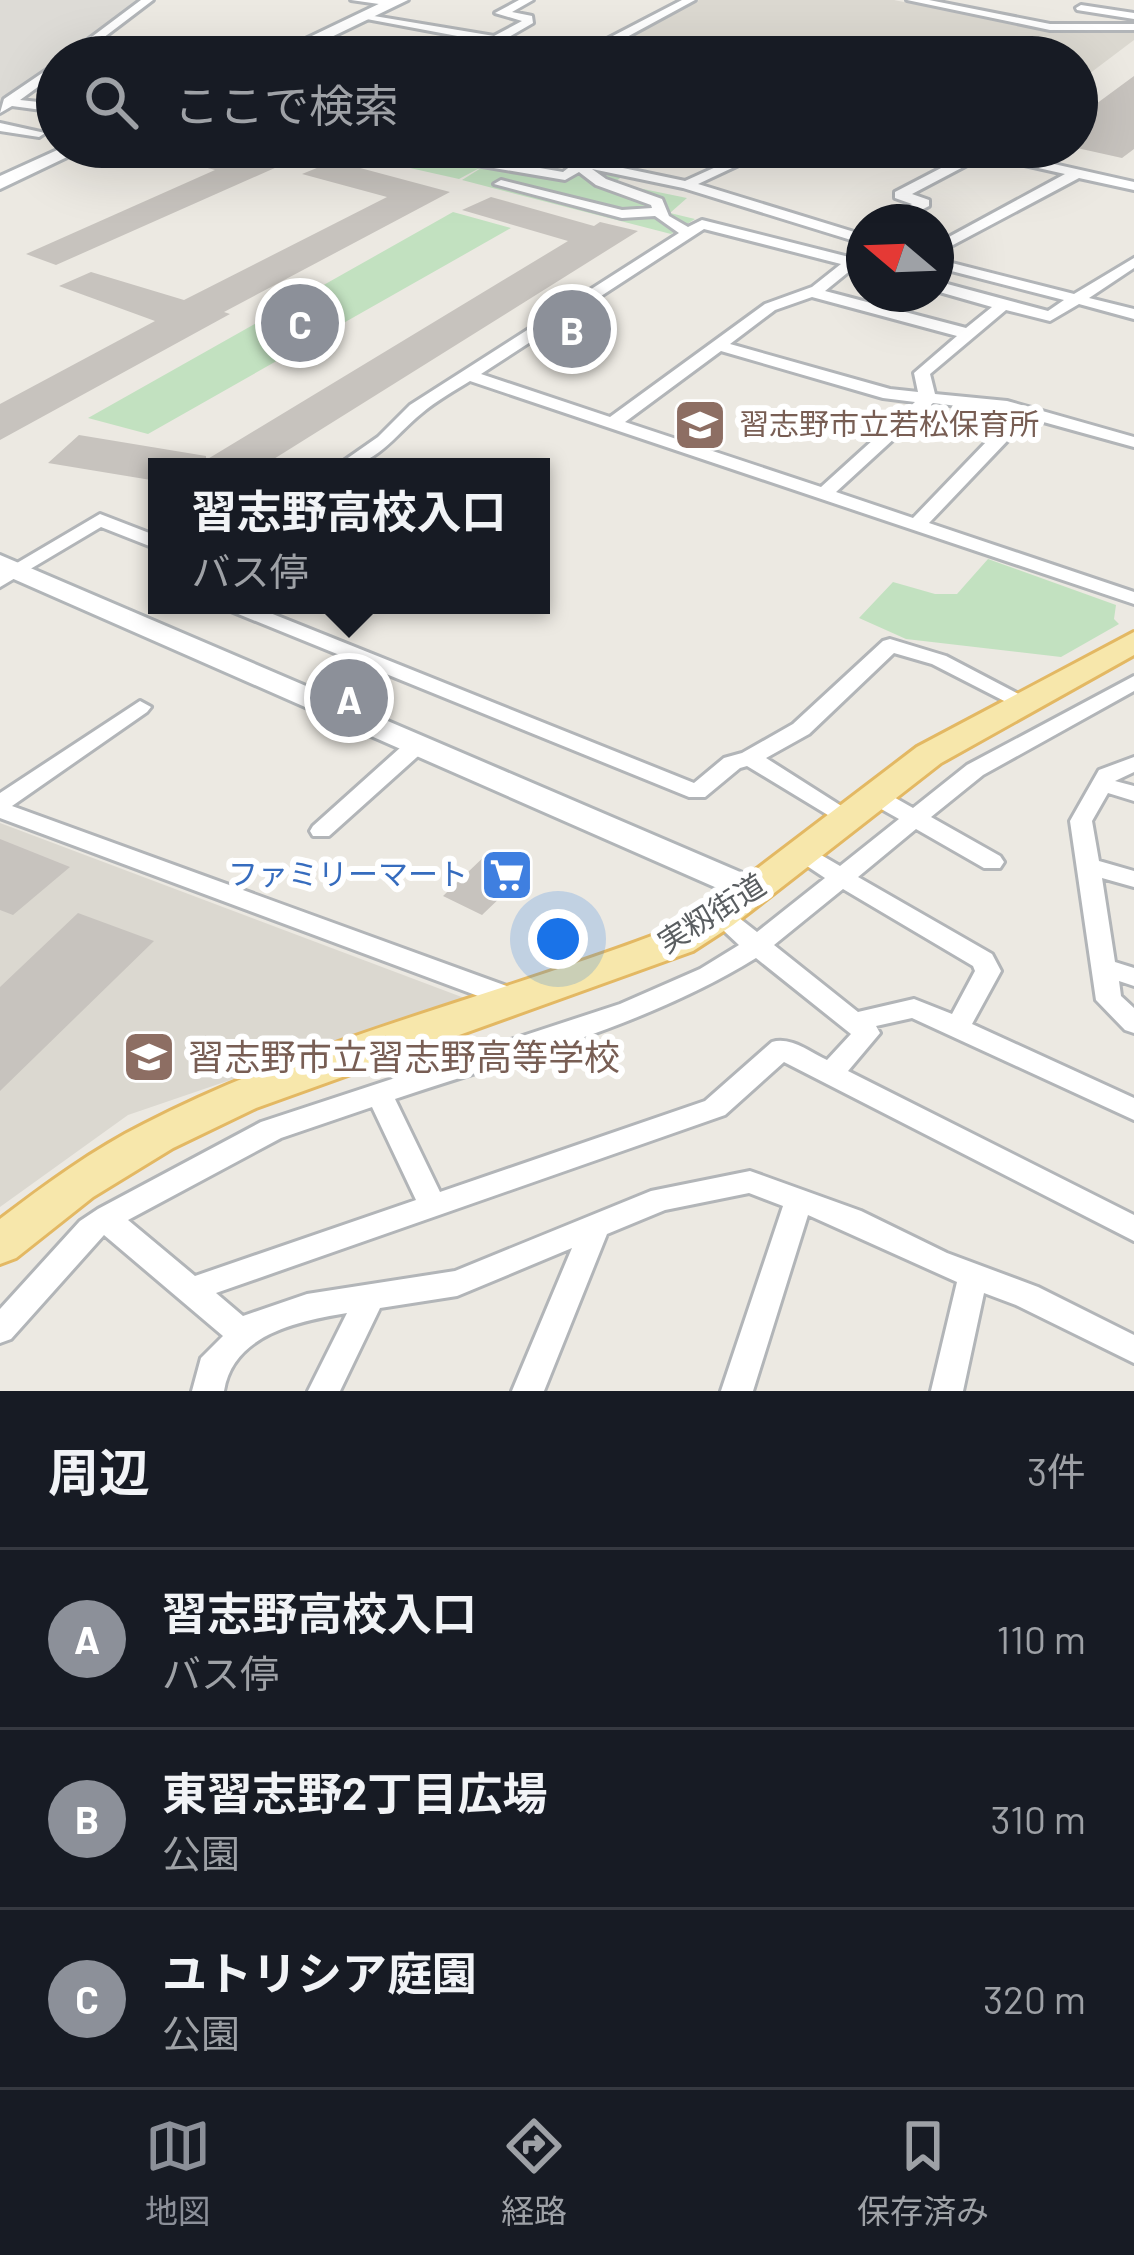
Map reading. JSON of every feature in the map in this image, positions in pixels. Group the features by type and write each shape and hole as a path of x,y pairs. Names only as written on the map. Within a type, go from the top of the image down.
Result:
{"main road":[{"name":"実籾街道","path":"0,1245 79,1182 208,1108 638,958 720,916 929,755 1134,642"}],"street":[{"path":"101,36 148,0"},
{"path":"498,36 527,23 528,18 501,13 528,0"},
{"path":"621,36 690,0"},
{"path":"912,0 1050,27 1134,27"},
{"path":"967,11 986,0"},
{"path":"1050,27 1094,0"},
{"path":"312,36 359,8 396,2"},
{"path":"359,8 468,36"},
{"path":"1081,8 1134,16"},
{"path":"4,106 36,82"},
{"path":"4,106 36,107"},
{"path":"0,127 36,133"},
{"path":"0,183 36,167"},
{"path":"524,168 565,176 576,168"},
{"path":"582,168 657,206 663,218 689,232"},
{"path":"606,168 686,185 846,232"},
{"path":"686,185 724,168"},
{"path":"922,204 900,195 951,168"},
{"path":"1054,168 1134,186"},
{"path":"530,169 509,180 657,206"},
{"path":"954,240 1077,173"},
{"path":"358,458 384,441 416,409 702,224 846,261"},
{"path":"954,291 1050,316 1134,262"},
{"path":"954,268 1134,314"},
{"path":"612,423 770,307 846,271"},
{"path":"810,292 968,334"},
{"path":"928,399 922,374 1003,305"},
{"path":"718,345 805,373 928,399 1026,411 1134,442"},
{"path":"468,375 1134,598"},
{"path":"824,494 928,399"},
{"path":"916,525 1026,411"},
{"path":"6,571 100,520 148,539"},
{"path":"6,571 754,890"},
{"path":"255,614 697,792 732,763 801,729 890,645 939,660 1021,701"},
{"path":"0,1330 90,1229 106,1219 271,1130 629,1011 709,975 759,944 1001,754 1134,682"},
{"path":"0,807 140,707"},
{"path":"321,831 418,744"},
{"path":"750,758 861,807 914,818 992,862"},
{"path":"1134,764 1107,775 1081,821 1109,1000 1134,1023"},
{"path":"1102,784 1134,794"},
{"path":"0,807 514,999"},
{"path":"801,854 988,966 956,1028"},
{"path":"1088,866 1134,879"},
{"path":"720,916 867,1033 830,1074"},
{"path":"1104,968 1134,976"},
{"path":"854,1022 914,1008 1134,1109"},
{"path":"190,1290 715,1108 782,1049 1134,1228"},
{"path":"379,1094 431,1204"},
{"path":"208,1391 212,1368 243,1334 307,1307 457,1282 661,1199 750,1182 1070,1315 1134,1350"},
{"path":"737,1391 799,1200"},
{"path":"106,1219 243,1334"},
{"path":"528,1391 597,1224"},
{"path":"947,1391 973,1275"},
{"path":"324,1391 371,1294"}],"shaded area":[{"path":"0,0 140,0 91,36 36,36 36,76 0,102"},
{"path":"699,0 894,0 1046,30 1134,30 1134,40 1098,67 1098,36 631,36"},
{"name":"習志野市立習志野高等学校","path":"0,823 467,999 128,1115 0,1207"}],"green space":[{"path":"410,168 480,168 459,179"},
{"path":"481,168 561,173 568,168 594,168 625,174 614,183 687,198 670,213 695,219 671,234 462,180"},
{"path":"453,212 511,228 148,434 88,418"},
{"path":"988,559 1116,605 1114,619 1119,624 1061,657 906,639 859,618 893,582 935,594 957,594"}],"building":[{"path":"1134,76 1134,149 1122,158 1098,153 1098,103"},
{"path":"208,168 275,168 56,265 26,254 215,170"},
{"path":"317,168 360,168 450,192 224,312 230,314 0,440 0,404 155,321 59,286 91,272 184,300 387,197 302,174"},
{"path":"491,197 594,226 600,222 638,231 275,458 209,458 568,241 462,210"},
{"path":"79,435 206,456 148,458 148,480 48,463"},
{"path":"0,839 70,867 13,915 0,910"},
{"path":"491,850 530,869 482,915 443,896"},
{"path":"78,913 154,941 0,1091 0,987"}],"place":[{"name":"ユトリシア庭園","path":"300,323"},
{"name":"東習志野2丁目広場","path":"572,329"},
{"name":"習志野市立若松保育所","path":"700,425"},
{"name":"習志野高校入口","path":"349,698"},
{"name":"ファミリーマート","path":"507,875"},
{"name":"習志野市立習志野高等学校","path":"149,1057"}]}
